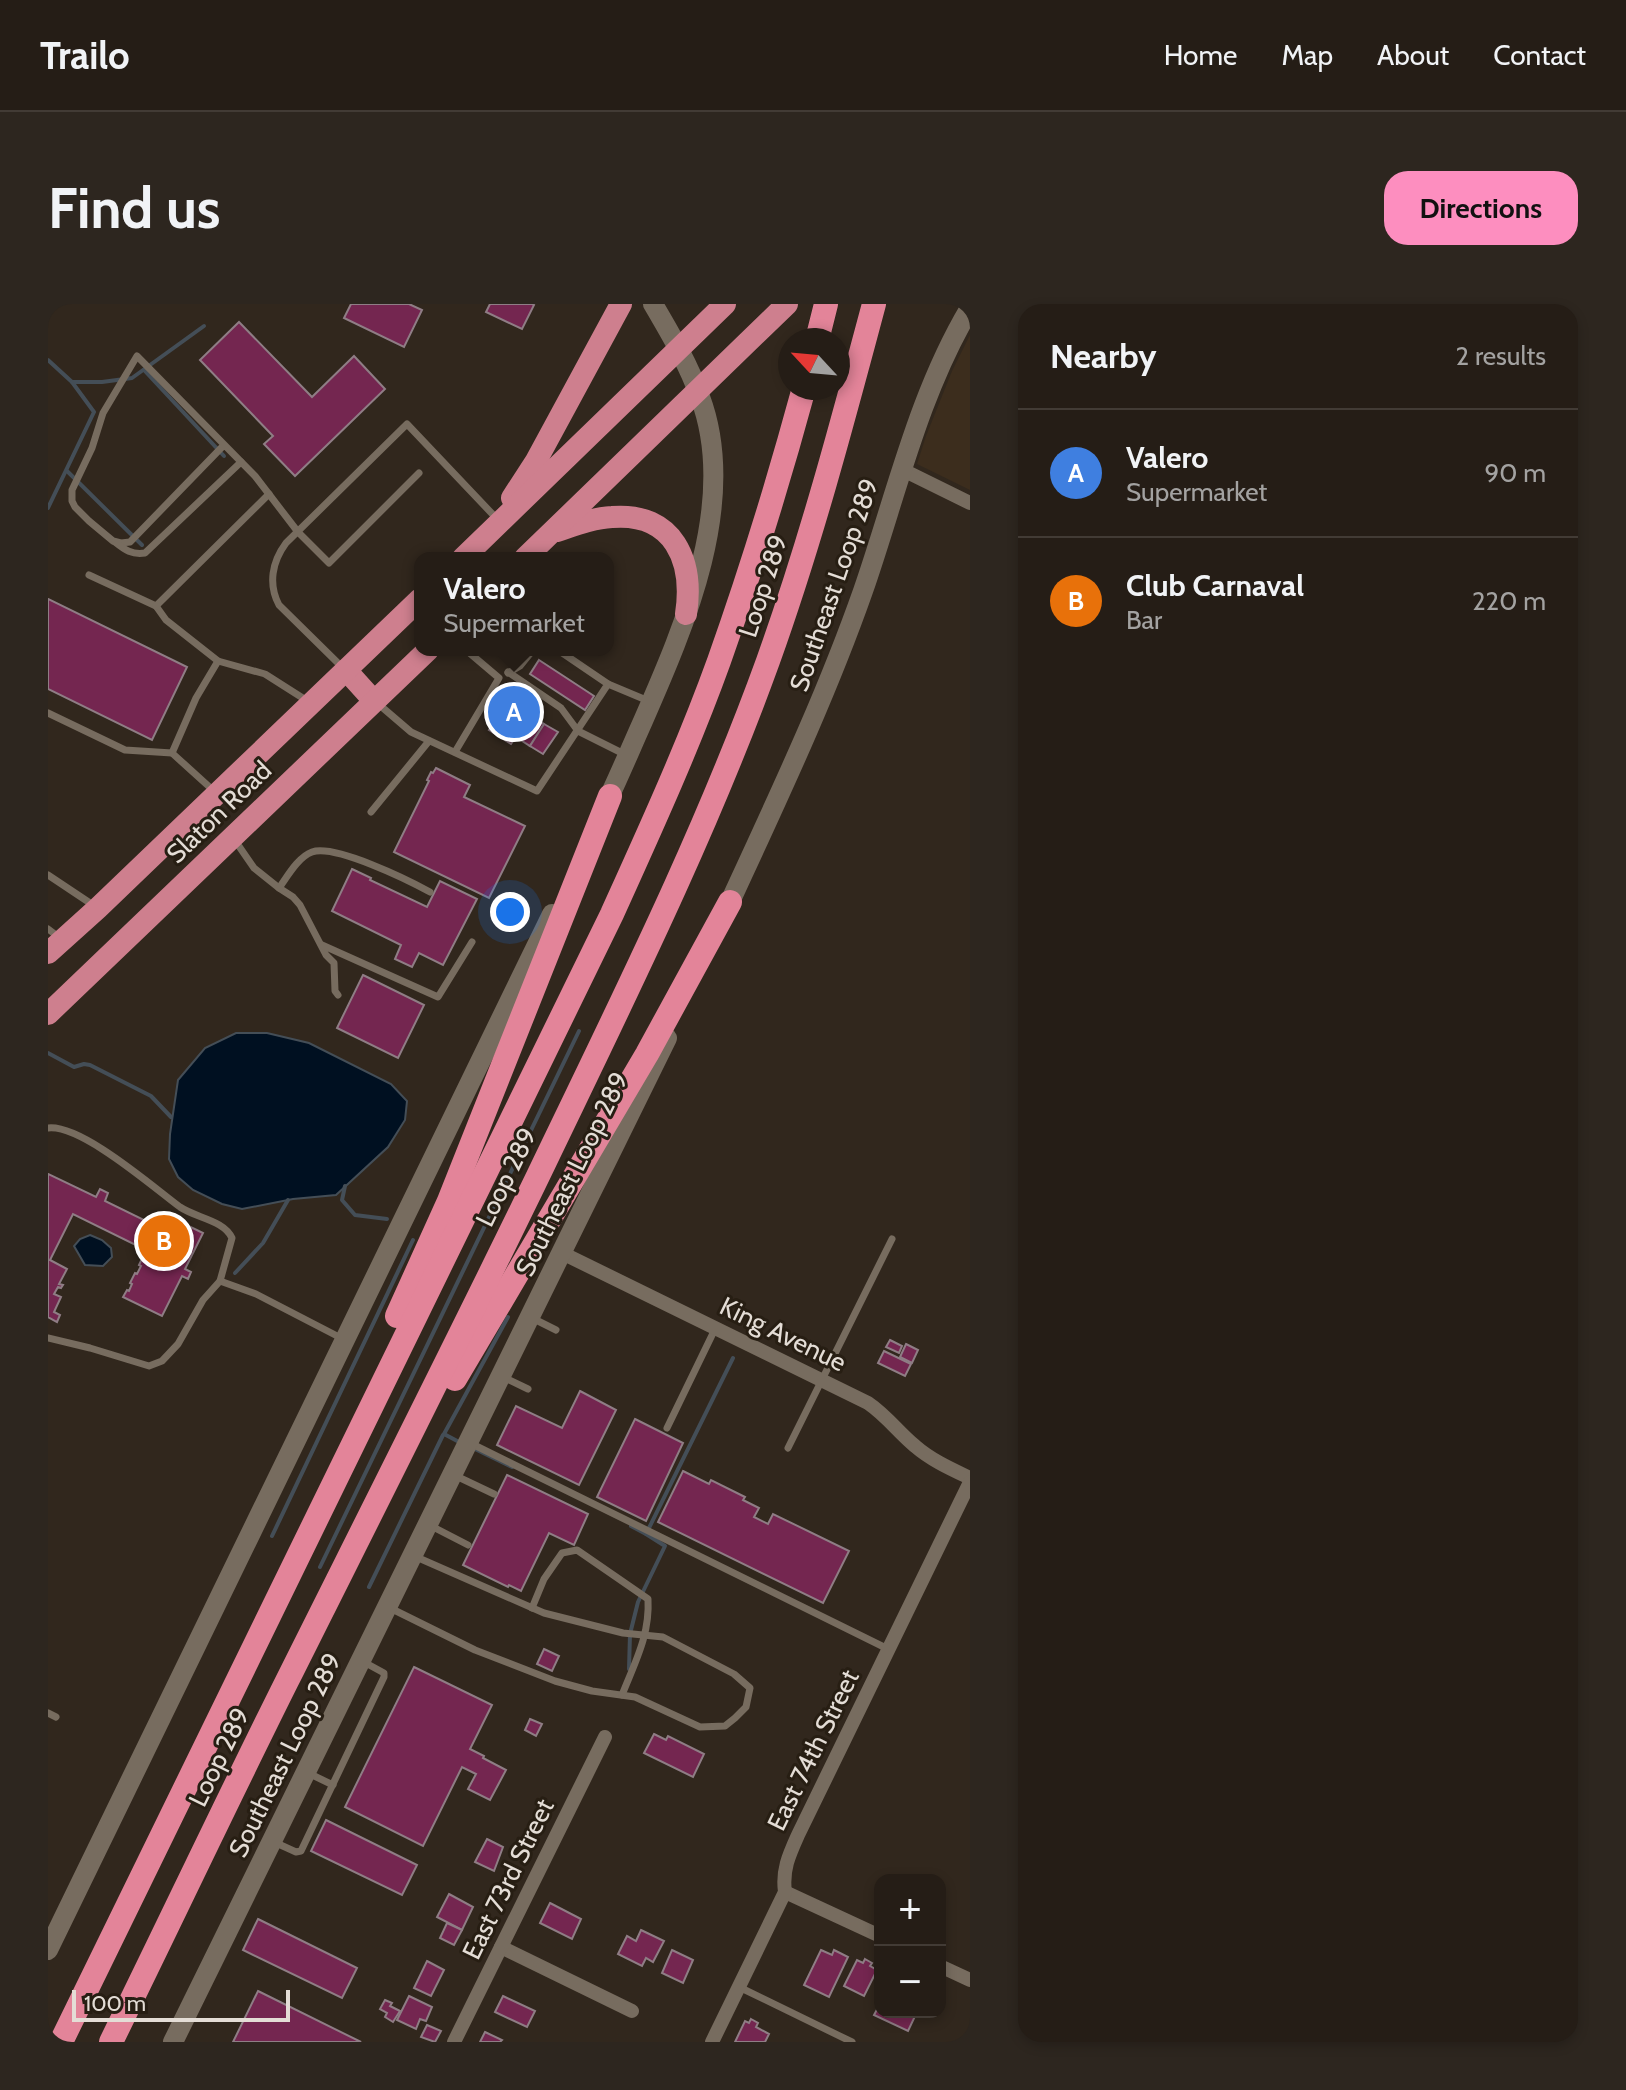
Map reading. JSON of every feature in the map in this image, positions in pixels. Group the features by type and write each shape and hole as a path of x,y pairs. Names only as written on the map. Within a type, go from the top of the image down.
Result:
{"highway":[{"path":"500,522 621,304"},
{"path":"469,552 725,304"},
{"path":"531,552 787,304"},
{"name":"Loop 289","path":"111,2042 285,1684 494,1266 695,843 762,675 798,572 828,476 874,304"},
{"name":"Loop 289","path":"61,2042 612,914 665,796 719,663 760,539 801,400"},
{"path":"549,534 580,523 611,517 634,517 659,527 672,539 685,563 689,594 686,614"},
{"name":"Slaton Road","path":"53,941 98,908 414,605"},
{"name":"Slaton Road","path":"48,1014 422,656"},
{"path":"346,670 374,701"},
{"path":"245,1665 305,1515 449,1201 610,796"},
{"path":"285,1684 328,1626 405,1467 647,1054 730,902"}],"main road":[{"path":"48,1950 610,796 686,614 704,556 712,498 711,443 698,392 653,304"},
{"name":"Southeast Loop 289","path":"173,2042 659,1057 797,759 863,590 932,384 970,308"}],"street":[{"path":"901,469 970,503"},
{"name":"King Avenue","path":"562,1253 868,1403 885,1415 926,1455 970,1480"},
{"name":"East 74th Street","path":"712,2042 785,1892 783,1876 786,1861 970,1480"},
{"name":"East 73rd Street","path":"454,2042 605,1737"},
{"path":"785,1892 874,1933"},
{"path":"501,1947 632,2011"},
{"path":"946,1969 970,1980"}],"lane":[{"path":"241,462 145,553 136,555 126,551 72,501 72,490 92,448 103,413 137,356 241,462 298,532 329,563 419,473"},
{"path":"346,670 279,605 274,595 273,573 279,552 407,424 500,522"},
{"path":"113,541 130,542 224,445"},
{"path":"156,606 269,494"},
{"path":"89,575 156,606 166,620 218,661 265,674 311,703"},
{"path":"473,656 499,678"},
{"path":"455,752 499,678 520,666 528,656"},
{"path":"567,656 608,684 651,702"},
{"path":"172,753 196,698 218,661"},
{"path":"508,672 561,708 578,731 628,756"},
{"path":"374,701 411,732 537,791 608,684"},
{"path":"48,713 125,750 172,753 217,794"},
{"path":"371,812 429,741"},
{"path":"233,838 250,864 300,905 329,960 334,963 334,985 338,995"},
{"path":"279,888 297,863 312,852 328,852 369,863 430,892"},
{"path":"48,875 98,908"},
{"path":"322,945 438,997 472,942"},
{"path":"48,1128 63,1130 92,1144 128,1166 184,1210 226,1228 232,1238 220,1281 203,1300 178,1344 162,1361 149,1366 48,1338"},
{"path":"788,1448 892,1239"},
{"path":"220,1281 256,1294 345,1340"},
{"path":"530,1317 556,1330"},
{"path":"667,1428 716,1328"},
{"path":"501,1376 528,1389"},
{"path":"468,1442 888,1649"},
{"path":"452,1475 494,1494"},
{"path":"427,1524 468,1545"},
{"path":"532,1608 544,1579 562,1553 577,1550 648,1599 646,1635 622,1695"},
{"path":"387,1606 475,1650 555,1681 592,1691 635,1697 700,1727 725,1726 746,1707 750,1688 734,1674 663,1637 623,1633 544,1613 412,1555"},
{"path":"272,1841 296,1852 301,1851 384,1677 381,1670 360,1660"},
{"path":"306,1772 333,1785"},
{"path":"739,1987 852,2042"}],"shaded area":[{"path":"970,335 970,490 917,464 952,371"}],"water":[{"path":"236,1033 267,1033 309,1043 391,1084 407,1101 405,1120 388,1147 336,1195 242,1209 222,1204 193,1190 178,1177 169,1159 178,1080 205,1048"},
{"path":"90,1235 111,1248 112,1257 103,1266 85,1265 74,1246"}],"building":[{"path":"351,304 409,304 422,310 404,347 344,318"},
{"path":"490,304 534,305 522,329 486,312"},
{"path":"239,322 312,397 354,356 385,389 295,476 264,444 273,436 200,360"},
{"path":"48,599 187,667 152,740 48,689"},
{"path":"539,660 594,696 585,710 530,674"},
{"path":"509,700 544,724 530,746 516,737 511,744 489,730"},
{"path":"544,724 558,732 543,754 530,746"},
{"path":"436,768 470,785 464,797 525,826 489,898 394,852 431,772"},
{"path":"352,869 427,907 440,881 477,899 443,965 419,953 412,967 395,959 401,945 332,911"},
{"path":"363,975 424,1005 398,1058 337,1028"},
{"path":"48,1174 96,1197 100,1189 108,1193 105,1201 160,1228 164,1214 203,1233 185,1269 191,1272 188,1279 182,1276 162,1316 123,1297 129,1291 146,1250 73,1214 50,1260 67,1269 59,1284 63,1285 54,1294 61,1297 54,1312 60,1315 57,1322 48,1317"},
{"path":"890,1340 902,1346 899,1353 886,1347"},
{"path":"906,1344 918,1350 912,1363 900,1357"},
{"path":"884,1351 911,1364 905,1376 878,1363"},
{"path":"580,1391 616,1410 579,1485 497,1445 516,1406 562,1428"},
{"path":"635,1419 683,1443 646,1521 597,1497"},
{"path":"683,1471 709,1484 711,1480 745,1497 743,1500 759,1508 754,1517 768,1524 773,1514 849,1551 823,1603 658,1522"},
{"path":"507,1475 588,1514 574,1545 549,1533 521,1591 463,1565"},
{"path":"544,1649 559,1656 552,1671 537,1664"},
{"path":"414,1667 492,1705 470,1749 506,1770 490,1800 468,1789 476,1774 462,1767 423,1846 345,1807"},
{"path":"530,1719 542,1724 536,1736 525,1730"},
{"path":"654,1734 666,1740 668,1736 704,1754 693,1777 644,1753"},
{"path":"326,1820 417,1865 402,1895 311,1851"},
{"path":"487,1839 503,1847 494,1871 475,1862"},
{"path":"449,1894 473,1907 462,1930 437,1917"},
{"path":"550,1903 581,1919 572,1939 540,1923"},
{"path":"258,1919 357,1968 342,1998 243,1950"},
{"path":"447,1923 462,1930 454,1945 440,1938"},
{"path":"641,1930 664,1941 653,1962 646,1958 642,1966 618,1954 627,1936 636,1941"},
{"path":"672,1950 693,1960 683,1983 662,1973"},
{"path":"821,1950 832,1955 834,1950 848,1957 829,1997 804,1985"},
{"path":"865,1959 874,1968 874,1976 864,1996 844,1986 857,1960 863,1963"},
{"path":"427,1961 444,1970 431,1996 414,1988"},
{"path":"258,1991 361,2042 233,2042"},
{"path":"409,1996 432,2007 426,2021 420,2019 416,2029 397,2020"},
{"path":"503,1996 535,2011 527,2027 495,2012"},
{"path":"385,2000 400,2011 393,2022 380,2009"},
{"path":"880,2018 914,2018 908,2031"},
{"path":"751,2019 758,2023 756,2027 769,2034 765,2042 735,2042 745,2021 749,2023"},
{"path":"427,2025 441,2031 435,2042 421,2037"},
{"path":"485,2032 502,2040 480,2042"}],"waterway":[{"path":"72,382 132,378 204,326"},
{"path":"48,360 72,382 94,412 48,508"},
{"path":"144,370 224,456"},
{"path":"67,471 142,545"},
{"path":"320,1567 579,1031"},
{"path":"48,1053 74,1067 90,1065 151,1096 171,1117"},
{"path":"345,1186 342,1200 355,1215 387,1219"},
{"path":"235,1273 263,1243 288,1200"},
{"path":"272,1536 413,1240"},
{"path":"461,1443 444,1434 508,1317"},
{"path":"631,1526 646,1534 733,1358"},
{"path":"369,1587 443,1435"},
{"path":"473,1448 512,1467"},
{"path":"629,1669 630,1634 638,1602 665,1546 646,1534"}],"place":[{"name":"Valero","path":"514,712"},
{"name":"Club Carnaval","path":"164,1241"}]}
